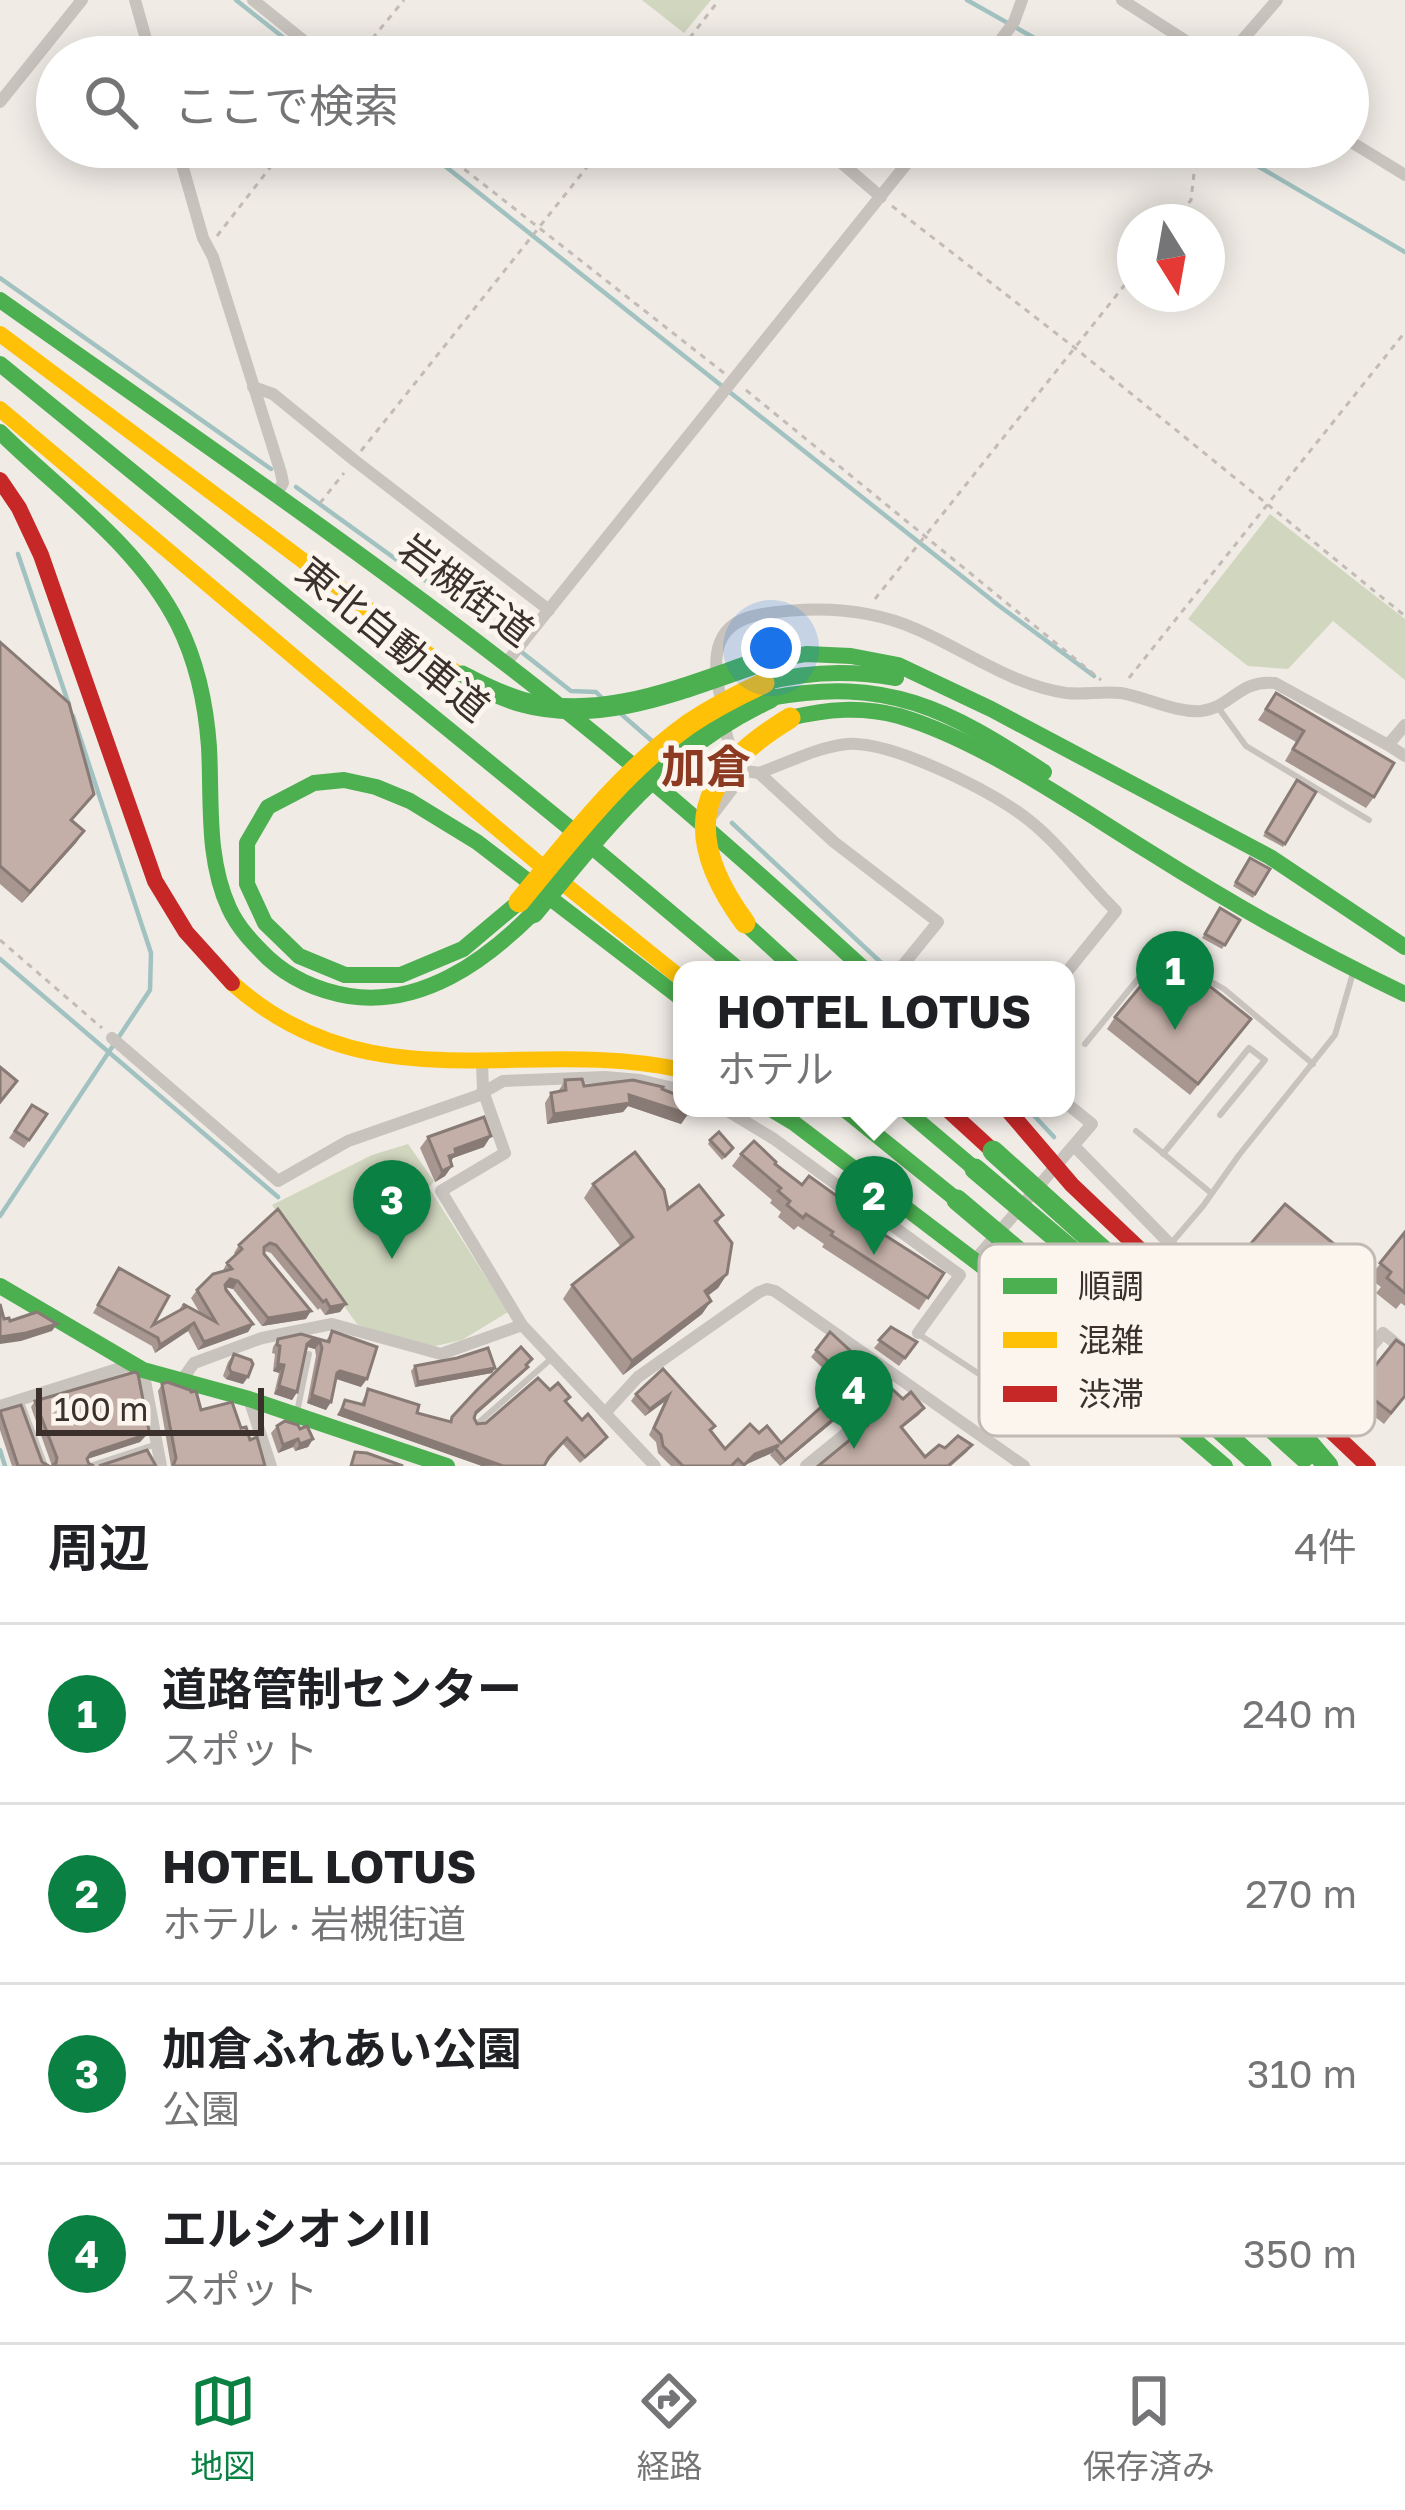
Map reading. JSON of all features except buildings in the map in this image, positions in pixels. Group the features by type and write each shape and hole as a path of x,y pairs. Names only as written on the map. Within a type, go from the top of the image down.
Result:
{"main road":[{"name":"岩槻街道","path":"0,300 275,496 514,653 855,961"},
{"path":"0,334 433,658 495,693 530,704 592,708 764,681 890,694 949,714 1000,742 1120,832"},
{"name":"東北自動車道","path":"0,364 728,961"},
{"name":"東北自動車道","path":"0,410 673,972"},
{"path":"0,432 123,544 178,622 206,715 215,869 224,899 262,955 284,972 330,993 390,996 437,983 474,964 509,938 526,908"},
{"path":"0,480 37,541 153,878 191,939 237,987 327,1040 396,1057 482,1062 595,1058 673,1068"},
{"path":"673,993 648,977 467,833 409,800 337,779 322,780 277,801 254,827 246,855 248,892 259,916 294,954 322,969 354,977 390,976 429,965 462,950 526,908 633,796 681,749 737,712 764,681 806,654 851,656 898,665 1270,856 1405,947"},
{"path":"786,961 745,923 716,883 704,834 709,801 722,772 740,750 770,728 828,709 853,710 885,712 941,730 1120,832 1242,909 1405,994"},
{"path":"784,1117 979,1262"},
{"path":"854,1117 1010,1244"},
{"path":"914,1117 1064,1244"},
{"path":"956,1117 1096,1244"},
{"path":"1014,1117 1133,1244"},
{"path":"0,1286 138,1367 250,1399 419,1462 447,1466"},
{"path":"1185,1436 1215,1466"},
{"path":"1191,1436 1225,1466"},
{"path":"1227,1436 1261,1466"},
{"path":"1281,1436 1314,1466"},
{"path":"1302,1436 1328,1466"},
{"path":"1337,1436 1369,1466"}],"street":[{"path":"53,36 82,0"},
{"path":"135,0 146,36"},
{"path":"253,0 298,36"},
{"path":"1004,36 1022,0"},
{"path":"1122,0 1178,36"},
{"path":"1246,36 1277,0"},
{"path":"0,102 36,57"},
{"path":"1369,153 1405,175"},
{"path":"184,168 281,473 283,483 275,496"},
{"path":"847,168 881,197"},
{"path":"514,653 904,168"},
{"path":"253,387 273,394 549,610"},
{"path":"906,961 938,922 739,766 730,745 714,662 727,629 752,616 795,609 868,614 912,627 1023,682 1080,695 1118,693 1197,712 1259,681 1275,683 1405,756"},
{"path":"1388,745 1405,725"},
{"path":"705,824 752,772 844,745 901,752 1019,813 1117,910 1075,962"},
{"path":"117,1042 278,1181 349,1142 502,1082 604,1077 673,1088"},
{"path":"482,1062 483,1091 505,1153 441,1191 522,1325 656,1466"},
{"path":"988,1244 1092,1124 1075,1110"},
{"path":"738,1117 960,1275 918,1333"},
{"path":"1074,1146 1170,1244"},
{"path":"975,1259 979,1254"},
{"path":"605,1413 638,1377 766,1289 776,1291 979,1434"},
{"path":"181,1381 194,1363 262,1338 332,1324 441,1354 522,1325"},
{"path":"1375,1342 1383,1333 1405,1352"},
{"path":"0,1406 138,1367 161,1466"},
{"path":"250,1399 271,1466"},
{"path":"806,1466 854,1427"},
{"path":"981,1436 1024,1466"}],"lane":[{"path":"1217,706 1246,746 1369,820"},
{"path":"1085,1043 1155,958 1163,955 1223,989 1313,1064"},
{"path":"1172,1244 1335,1035 1354,970"},
{"path":"1163,1154 1249,1048 1265,1060 1220,1115"},
{"path":"1136,1131 1211,1193"},
{"path":"308,1310 322,1327"},
{"path":"250,1323 262,1338"},
{"path":"918,1333 979,1374"},
{"path":"296,1415 309,1354"},
{"path":"478,1424 552,1358"},
{"path":"20,1400 46,1466"},
{"path":"90,1466 157,1444"}],"path":[{"path":"374,36 404,0"},
{"path":"691,36 719,0"},
{"path":"208,247 270,168"},
{"path":"462,168 727,386 1118,693 1405,332"},
{"path":"322,500 586,168"},
{"path":"1188,204 1195,168"},
{"path":"881,197 1405,616"},
{"path":"868,614 1117,295"},
{"path":"0,940 117,1042"}],"green space":[{"path":"642,0 711,0 684,33"},
{"path":"1270,514 1405,619 1405,680 1333,621 1288,669 1248,666 1188,619"},
{"path":"408,1144 434,1181 429,1188 508,1312 462,1340 431,1347 357,1324 272,1205 372,1155"}],"waterway":[{"path":"236,0 281,36"},
{"path":"967,0 1031,36"},
{"path":"447,168 1094,676"},
{"path":"1261,168 1405,252"},
{"path":"0,278 271,469"},
{"path":"296,487 571,691 596,692 602,698"},
{"path":"18,554 69,705"},
{"path":"620,713 652,741"},
{"path":"0,1216 150,990 151,953 73,716"},
{"path":"679,764 706,788"},
{"path":"732,823 879,961"},
{"path":"0,959 278,1197"},
{"path":"1035,1117 1054,1137"},
{"path":"0,1450 5,1466"}],"traffic: fast":[{"path":"0,300 480,644 629,762 855,961"},
{"path":"0,364 728,961"},
{"path":"0,432 120,545 178,624 206,715 213,849 222,889 237,922 268,958 296,978 327,991 376,998 402,994 450,977 473,963 533,913"},
{"path":"757,663 806,654 898,665 1270,857 1405,947"},
{"path":"462,676 522,702 582,709 641,700 757,663"},
{"path":"764,683 830,673 896,678"},
{"path":"770,698 849,691 915,703 977,731 1044,772"},
{"path":"533,913 612,819 667,765 732,718 770,698"},
{"path":"790,718 871,711 899,716 962,741 1243,908 1405,994"},
{"path":"519,902 463,949 401,975 345,975 299,956 265,923 247,884 247,843 268,807 314,783 344,780 376,787 410,801 477,842 673,992"},
{"path":"745,923 786,961"},
{"path":"784,1117 979,1264"},
{"path":"854,1117 957,1200"},
{"path":"914,1117 975,1169"},
{"path":"993,1151 1096,1244"},
{"path":"975,1169 1064,1244"},
{"path":"957,1200 1009,1244"},
{"path":"0,1286 143,1370 249,1399 447,1466"},
{"path":"1190,1436 1225,1466"},
{"path":"1227,1436 1261,1466"},
{"path":"1281,1436 1304,1457"},
{"path":"1302,1436 1328,1466"}],"traffic: slow":[{"path":"0,334 462,676"},
{"path":"0,409 673,972"},
{"path":"519,902 641,763 689,724 764,683"},
{"path":"745,923 711,861 705,834 708,808 717,784 734,761 790,718"},
{"path":"232,983 285,1021 339,1044 394,1056 623,1061 673,1069"}],"traffic: jam":[{"path":"0,480 41,555 155,881 186,932 232,983"},
{"path":"956,1117 993,1151"},
{"path":"1014,1117 1072,1185 1134,1244"},
{"path":"1336,1436 1368,1466"}],"place":[{"name":"道路管制センター","path":"1175,1030"},
{"name":"HOTEL LOTUS","path":"874,1255"},
{"name":"加倉ふれあい公園","path":"392,1259"},
{"name":"エルシオンⅢ","path":"854,1449"}],"district":[{"name":"加倉","path":"706,767"}]}
